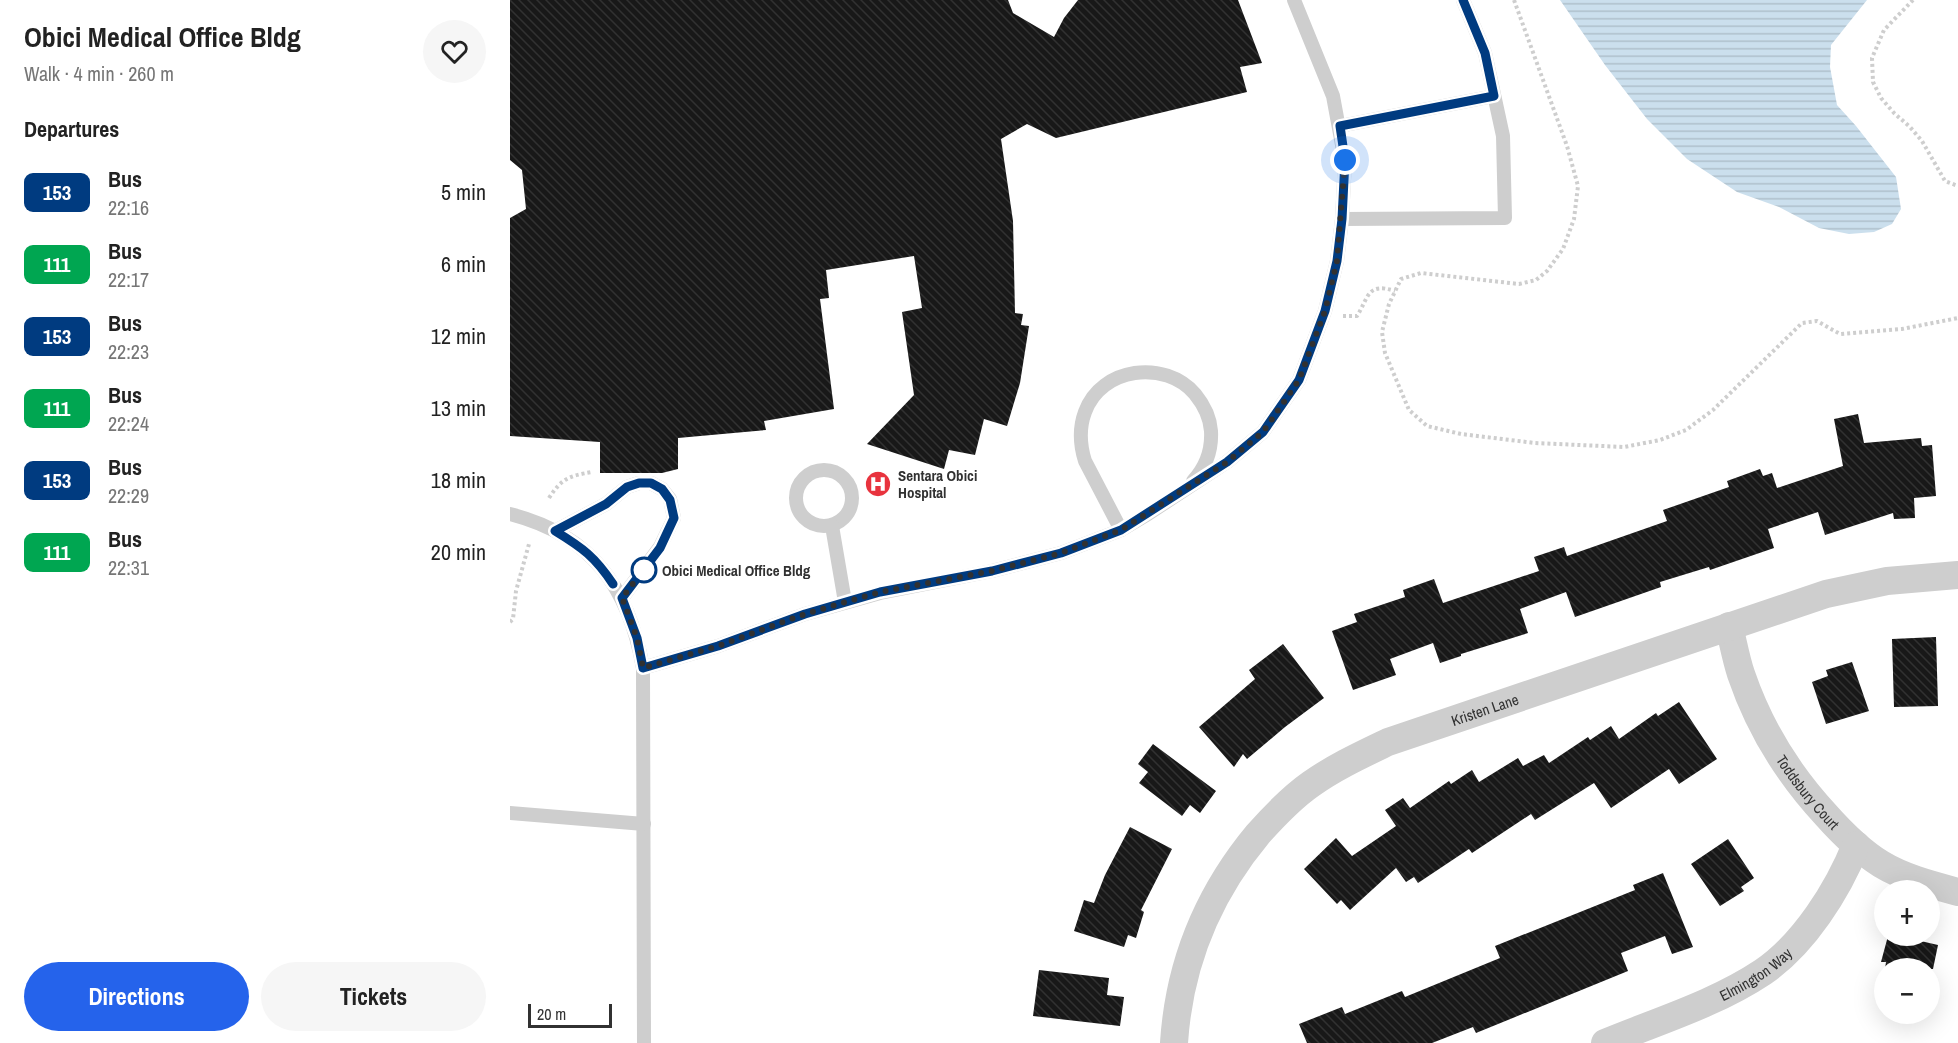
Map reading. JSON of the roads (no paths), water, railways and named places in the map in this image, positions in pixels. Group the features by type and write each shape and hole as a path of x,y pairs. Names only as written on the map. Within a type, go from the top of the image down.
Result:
{"street":[{"name":"Kristen Lane","path":"1174,1043 1176,1015 1183,978 1198,932 1219,889 1239,857 1275,815 1309,785 1339,766 1388,742 1826,594 1887,581 1958,575"},
{"name":"Toddsbury Court","path":"1729,626 1741,674 1760,721 1779,755 1808,796 1842,833 1881,864 1920,881 1958,892"},
{"name":"Elmington Way","path":"1605,1043 1726,993 1764,970 1791,947 1821,912 1849,864 1856,845"}],"lane":[{"path":"643,668 718,646 805,614 880,592 992,571 1061,553 1121,530 1227,462 1263,432 1299,380 1325,311 1337,261 1342,219 1345,160 1340,126 1333,96 1294,0"},
{"path":"1342,219 1505,218 1503,136 1485,53 1463,0"},
{"path":"1340,126 1494,96"},
{"path":"1121,530 1081,449 1080,431 1085,410 1097,393 1110,382 1130,373 1154,372 1181,382 1202,403 1210,422 1211,442 1206,461 1196,479 1181,492"},
{"path":"833,471 841,475 852,490 851,508 847,516 832,526 822,527 805,519 796,503 796,493 806,477 815,472 833,471"},
{"path":"555,531 606,504 627,487 639,483 651,483 662,489 670,500 674,518 660,548 622,598"},
{"path":"510,514 555,531 584,549 603,570 622,598 637,638 643,668 644,1043"},
{"path":"832,526 845,602"},
{"path":"510,813 644,824"}],"water":[{"path":"1560,0 1867,0 1831,45 1830,67 1837,105 1896,177 1901,209 1892,224 1874,232 1849,234 1819,228 1779,207 1737,192 1687,159 1647,119 1605,65"}],"place":[{"name":"Sentara Obici Hospital","path":"878,484"},
{"name":"Obici Medical Office Bldg","path":"644,570"}]}
